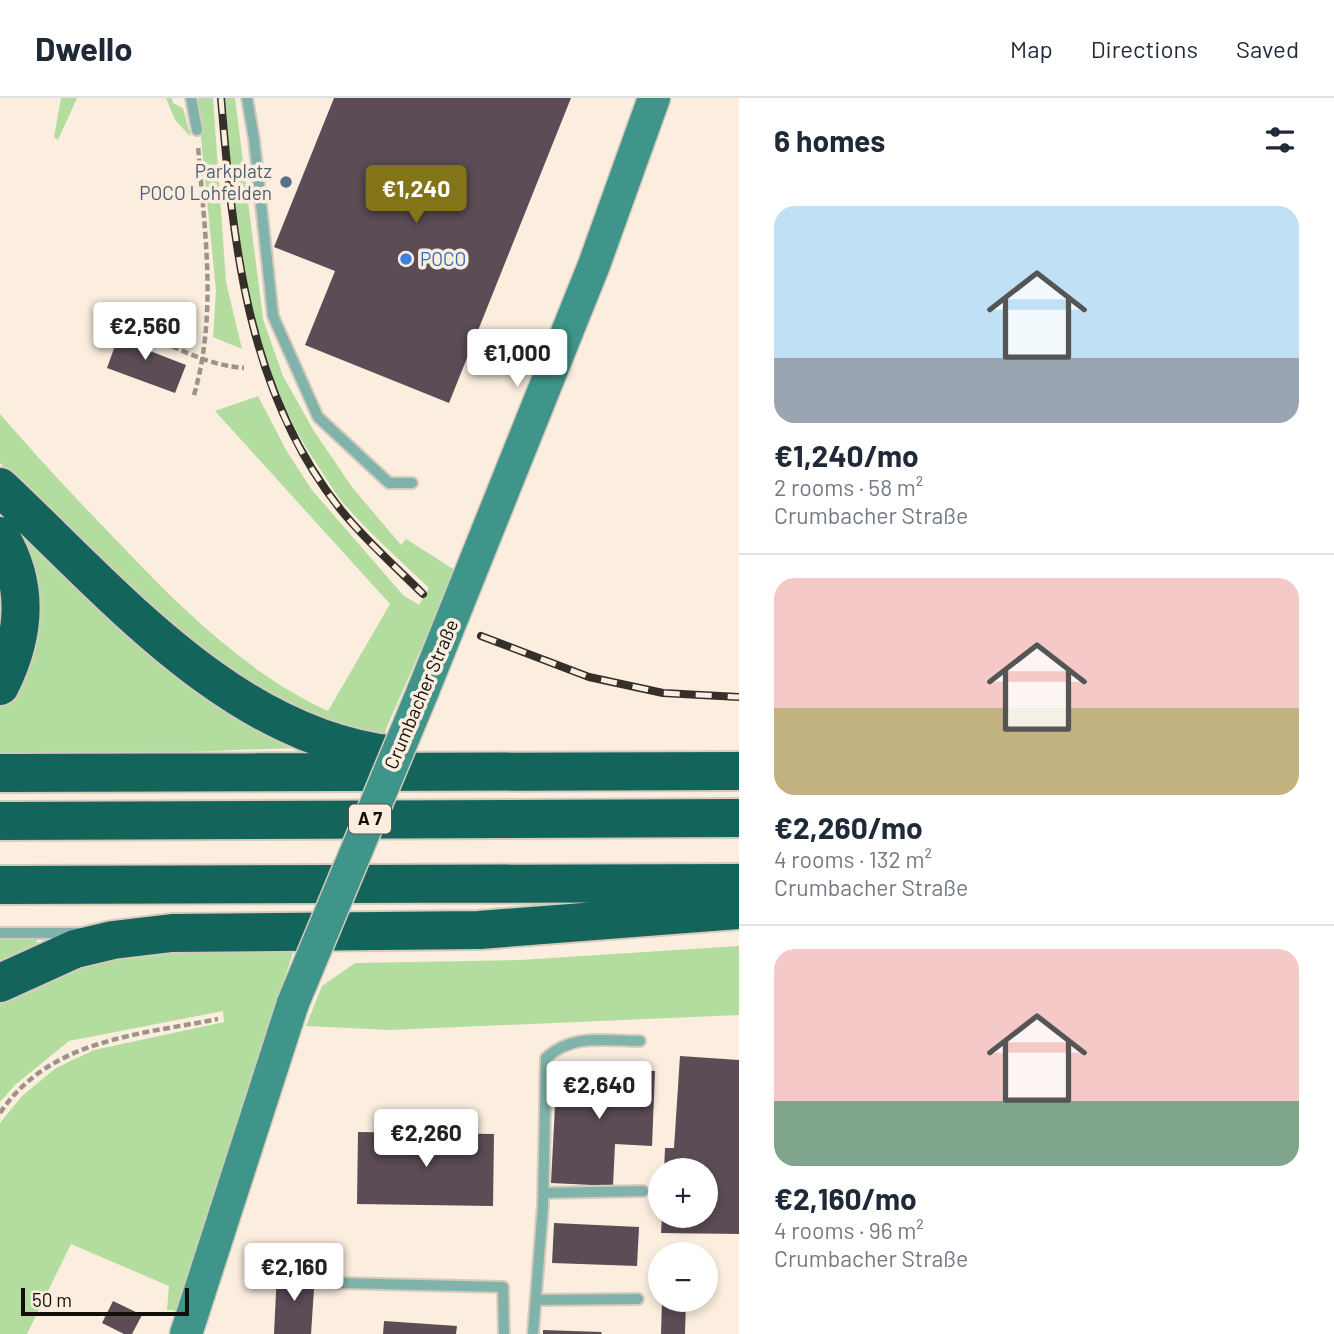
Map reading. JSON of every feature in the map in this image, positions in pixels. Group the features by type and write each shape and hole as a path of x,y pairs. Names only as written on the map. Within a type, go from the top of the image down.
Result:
{"highway":[{"path":"0,487 172,648 211,680 261,710 312,734 373,753 533,770"},
{"path":"0,536 18,575 22,614 16,648 0,686"},
{"path":"0,773 739,771"},
{"name":"A 7","path":"0,821 739,818"},
{"path":"0,885 739,883"},
{"path":"0,983 54,956 113,940 242,930 479,930 739,910"}],"main road":[{"name":"Crumbacher Straße","path":"186,1334 293,1003 423,691 594,265 654,98"}],"lane":[{"path":"191,98 197,130"},
{"path":"247,98 273,316 318,417 389,483 412,483"},
{"path":"0,933 75,932 113,940"},
{"path":"533,1334 543,1193 546,1058 557,1048 573,1041 640,1041"},
{"path":"543,1193 643,1191"},
{"path":"340,1283 503,1287 504,1334"},
{"path":"536,1300 638,1299"}],"path":[{"path":"194,395 203,359 210,303 197,130"},
{"path":"125,323 223,367 244,368"},
{"path":"0,1113 46,1068 70,1052 95,1043 218,1019"}],"green space":[{"path":"61,98 77,98 58,140 54,137"},
{"path":"166,98 172,98 173,103 183,108 191,137 175,120"},
{"path":"197,98 213,98 226,282 242,349 213,337 216,291"},
{"path":"224,98 235,98 263,319 283,376 314,431 352,487 401,545 406,539 458,572 435,617 382,738 338,728 218,669 0,463 0,414 143,568 216,638 270,678 328,711 390,604 215,411 258,396 286,450 312,490 403,595 419,605 429,588 365,527 338,496 293,424 274,380 258,335 247,289 232,194"},
{"path":"0,499 307,748 0,759 0,703 9,691"},
{"path":"37,939 37,952 0,974 0,940"},
{"path":"295,946 181,1311 167,1310 169,1286 71,1244 27,1334 0,1334 0,1123 22,1096 56,1068 94,1050 224,1022 223,1011 69,1041 15,1085 0,1102 0,1000 119,952"},
{"path":"739,946 739,1015 390,1030 306,1026 322,986 355,963 520,960"}],"building":[{"name":"POCO","path":"334,98 571,98 449,403 305,345 335,271 274,247"},
{"path":"121,329 154,341 150,351 186,365 175,393 107,368"},
{"path":"680,1056 739,1060 739,1234 661,1233 661,1228 718,1228 718,1158 665,1158 665,1148 674,1148"},
{"path":"557,1067 655,1071 652,1146 615,1144 613,1186 551,1183"},
{"path":"358,1132 494,1134 493,1206 357,1204"},
{"path":"554,1223 639,1227 637,1266 552,1263"},
{"path":"277,1272 315,1274 311,1334 274,1334"},
{"path":"113,1301 142,1315 132,1334 124,1334 102,1323"},
{"path":"662,1312 686,1312 685,1334 661,1334"},
{"path":"384,1321 457,1326 456,1334 383,1334"},
{"path":"543,1330 602,1332 543,1334"}],"railway":[{"path":"221,98 239,261 250,314 284,417 309,465 341,510 370,543 423,594"},
{"path":"481,636 589,677 663,693 739,697"}],"place":[{"name":"Parkplatz POCO Lohfelden","path":"286,182"},
{"name":"POCO","path":"406,259"}]}
